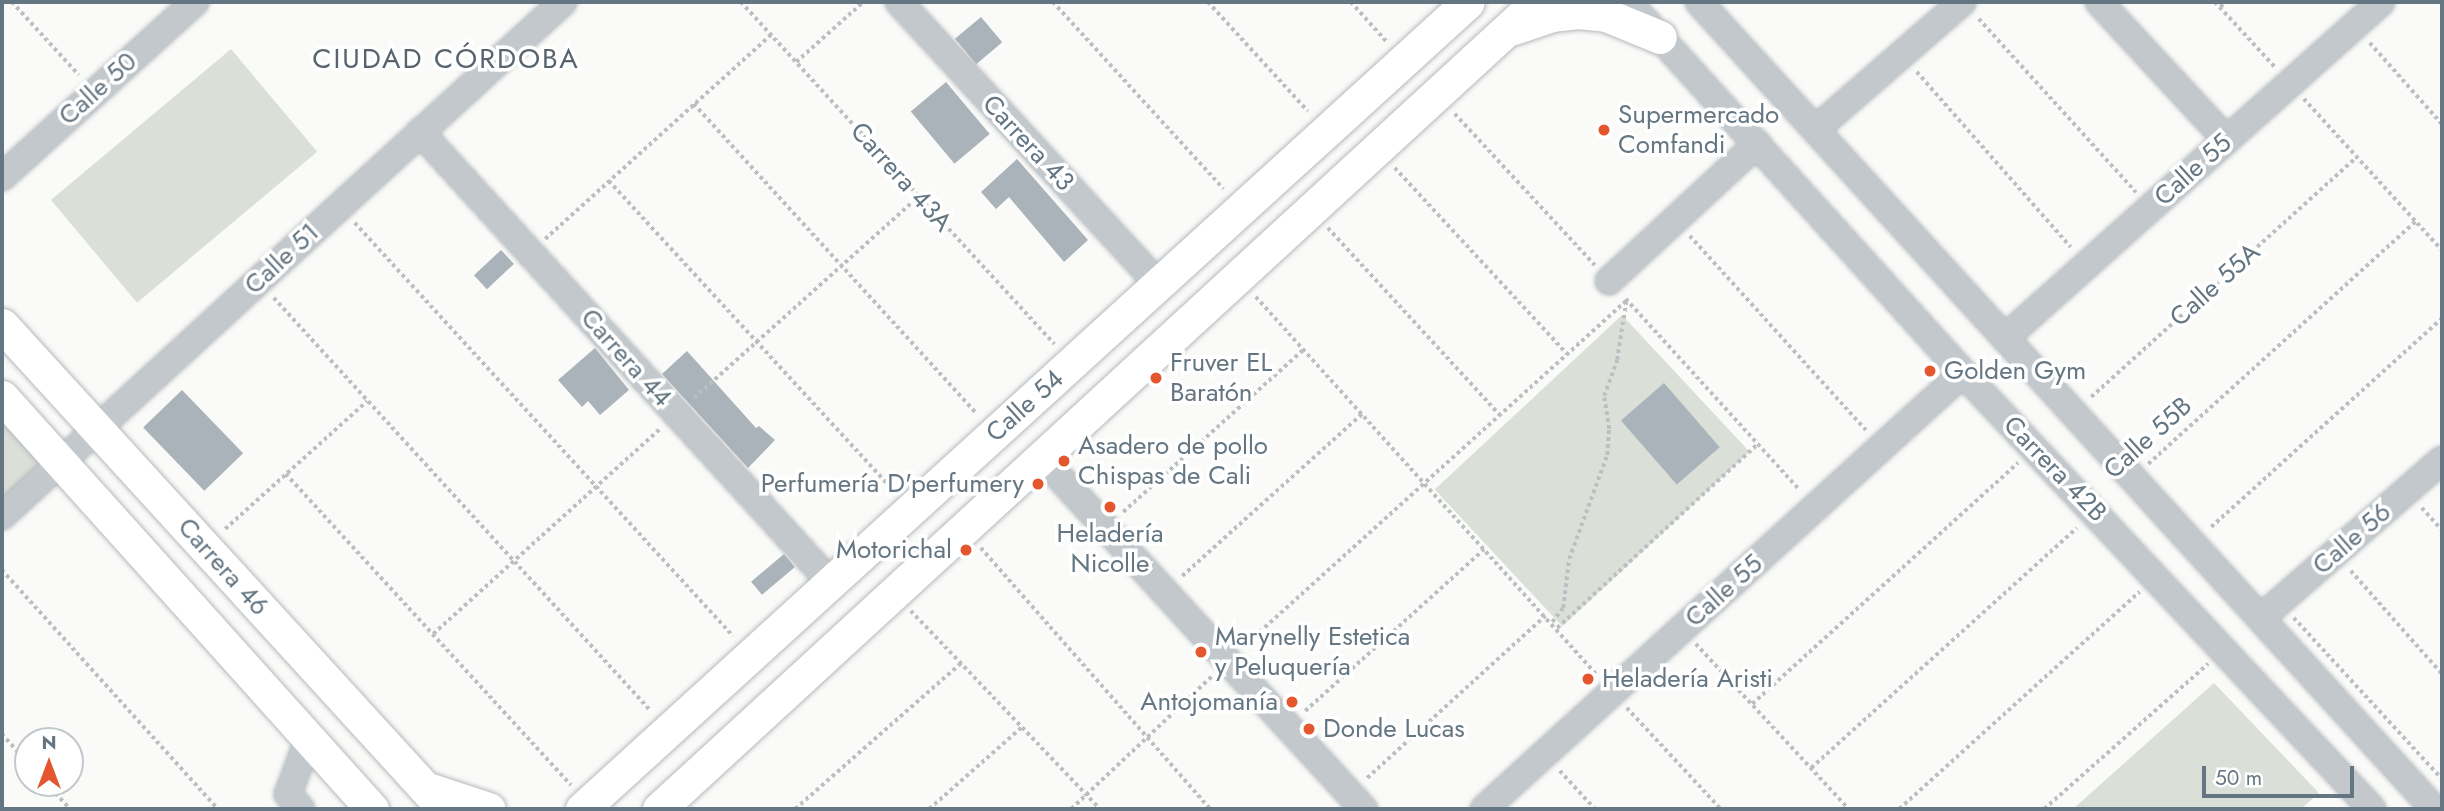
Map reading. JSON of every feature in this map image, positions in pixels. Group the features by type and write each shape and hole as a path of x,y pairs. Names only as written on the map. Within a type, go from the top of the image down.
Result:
{"main road":[{"name":"Calle 54","path":"578,804 832,584 1468,2"},
{"name":"Calle 54","path":"672,805 1041,457 1477,54 1537,2"},
{"path":"1477,54 1524,23 1578,12 1606,15 1660,37"},
{"name":"Carrera 46","path":"2,325 433,798"},
{"name":"Carrera 46","path":"2,397 372,809"},
{"path":"240,662 254,639 278,627"},
{"path":"433,798 489,809"}],"street":[{"name":"Calle 50","path":"2,177 195,2"},
{"name":"Calle 51","path":"2,516 563,2"},
{"name":"Carrera 43","path":"899,2 1158,284"},
{"name":"Carrera 42B","path":"1628,2 1963,373 2096,511 2372,809"},
{"name":"Carrera 42B","path":"1699,2 2262,617 2434,809"},
{"path":"2099,2 2227,140"},
{"name":"Calle 55","path":"2005,338 2381,2"},
{"path":"1816,129 1902,54 1967,7"},
{"name":"Carrera 44","path":"420,132 832,584"},
{"path":"1618,290 1675,219 1757,144"},
{"name":"Calle 55","path":"1484,809 1963,373"},
{"path":"1041,457 1357,801"},
{"name":"Calle 56","path":"2262,617 2442,460"},
{"path":"301,809 288,794 309,738"}],"path":[{"path":"12,2 94,93"},
{"name":"Carrera 43A","path":"741,2 1061,352"},
{"path":"796,62 863,2"},
{"path":"1053,2 1232,198"},
{"path":"1208,2 1317,122"},
{"path":"1351,2 1395,51"},
{"path":"2215,2 2442,250"},
{"path":"2220,7 2226,2"},
{"path":"1967,7 2150,208"},
{"path":"2355,25 2442,124"},
{"path":"531,252 771,35"},
{"path":"1902,54 2087,265"},
{"path":"694,104 984,422"},
{"path":"1450,109 1815,508"},
{"name":"Calle 55A","path":"2074,413 2357,157"},
{"path":"1388,161 1567,354"},
{"path":"609,181 900,498"},
{"path":"340,206 739,643"},
{"path":"1675,219 1882,447"},
{"name":"Calle 55B","path":"2133,477 2416,221"},
{"path":"1323,223 1500,415"},
{"path":"258,281 656,717"},
{"path":"1250,290 1721,809"},
{"path":"1070,809 1228,661 1567,354 1618,290"},
{"path":"1551,622 1563,608 1569,559 1607,455 1609,429 1604,396 1617,360 1618,290"},
{"path":"2211,527 2442,318"},
{"path":"1106,528 1304,349"},
{"path":"219,535 367,401"},
{"path":"1165,592 1362,414"},
{"path":"1557,628 1758,444"},
{"path":"1752,704 2021,461"},
{"path":"286,474 578,804"},
{"path":"2407,491 2442,530"},
{"name":"Calle 55B","path":"1811,768 2096,511"},
{"path":"975,541 1144,738 1210,809"},
{"path":"1288,726 1484,548"},
{"path":"2336,553 2442,674"},
{"path":"2,570 218,809"},
{"path":"1899,809 2140,591"},
{"path":"907,607 1100,809"},
{"path":"1357,801 1545,616"},
{"path":"1682,629 1849,809"},
{"path":"795,809 961,663"},
{"path":"2044,809 2208,664"},
{"path":"929,809 1022,727"},
{"path":"2,734 14,747"},
{"path":"1544,754 1595,809"}],"shaded area":[{"path":"231,49 317,152 137,303 51,200"},
{"path":"1622,315 1750,452 1562,626 1435,490"},
{"path":"2,420 50,472 2,516"},
{"path":"2214,683 2319,793 2301,809 2073,809"}],"building":[{"path":"981,17 1002,42 976,64 955,39"},
{"path":"946,82 990,134 954,164 911,112"},
{"path":"1017,159 1088,240 1064,262 1009,197 996,209 981,192"},
{"path":"501,250 514,264 487,289 474,275"},
{"path":"595,348 629,390 600,415 588,401 582,407 558,380"},
{"path":"687,351 756,428 759,426 775,440 748,468 662,374"},
{"path":"1664,383 1720,447 1677,485 1621,420"},
{"path":"182,390 243,453 204,491 143,428"},
{"path":"784,554 795,567 762,595 751,582"}],"place":[{"name":"Supermercado Comfandi","path":"1604,130"},
{"name":"Golden Gym","path":"1930,371"},
{"name":"Fruver EL Baratón","path":"1156,378"},
{"name":"Asadero de pollo Chispas de Cali","path":"1064,461"},
{"name":"Perfumería D'perfumery","path":"1038,484"},
{"name":"Heladería Nicolle","path":"1110,507"},
{"name":"Motorichal","path":"966,550"},
{"name":"Marynelly Estetica y Peluquería","path":"1201,652"},
{"name":"Heladería Aristi","path":"1588,679"},
{"name":"Antojomanía","path":"1292,702"},
{"name":"Donde Lucas","path":"1309,729"}],"district":[{"name":"CIUDAD CÓRDOBA","path":"446,59"}]}
